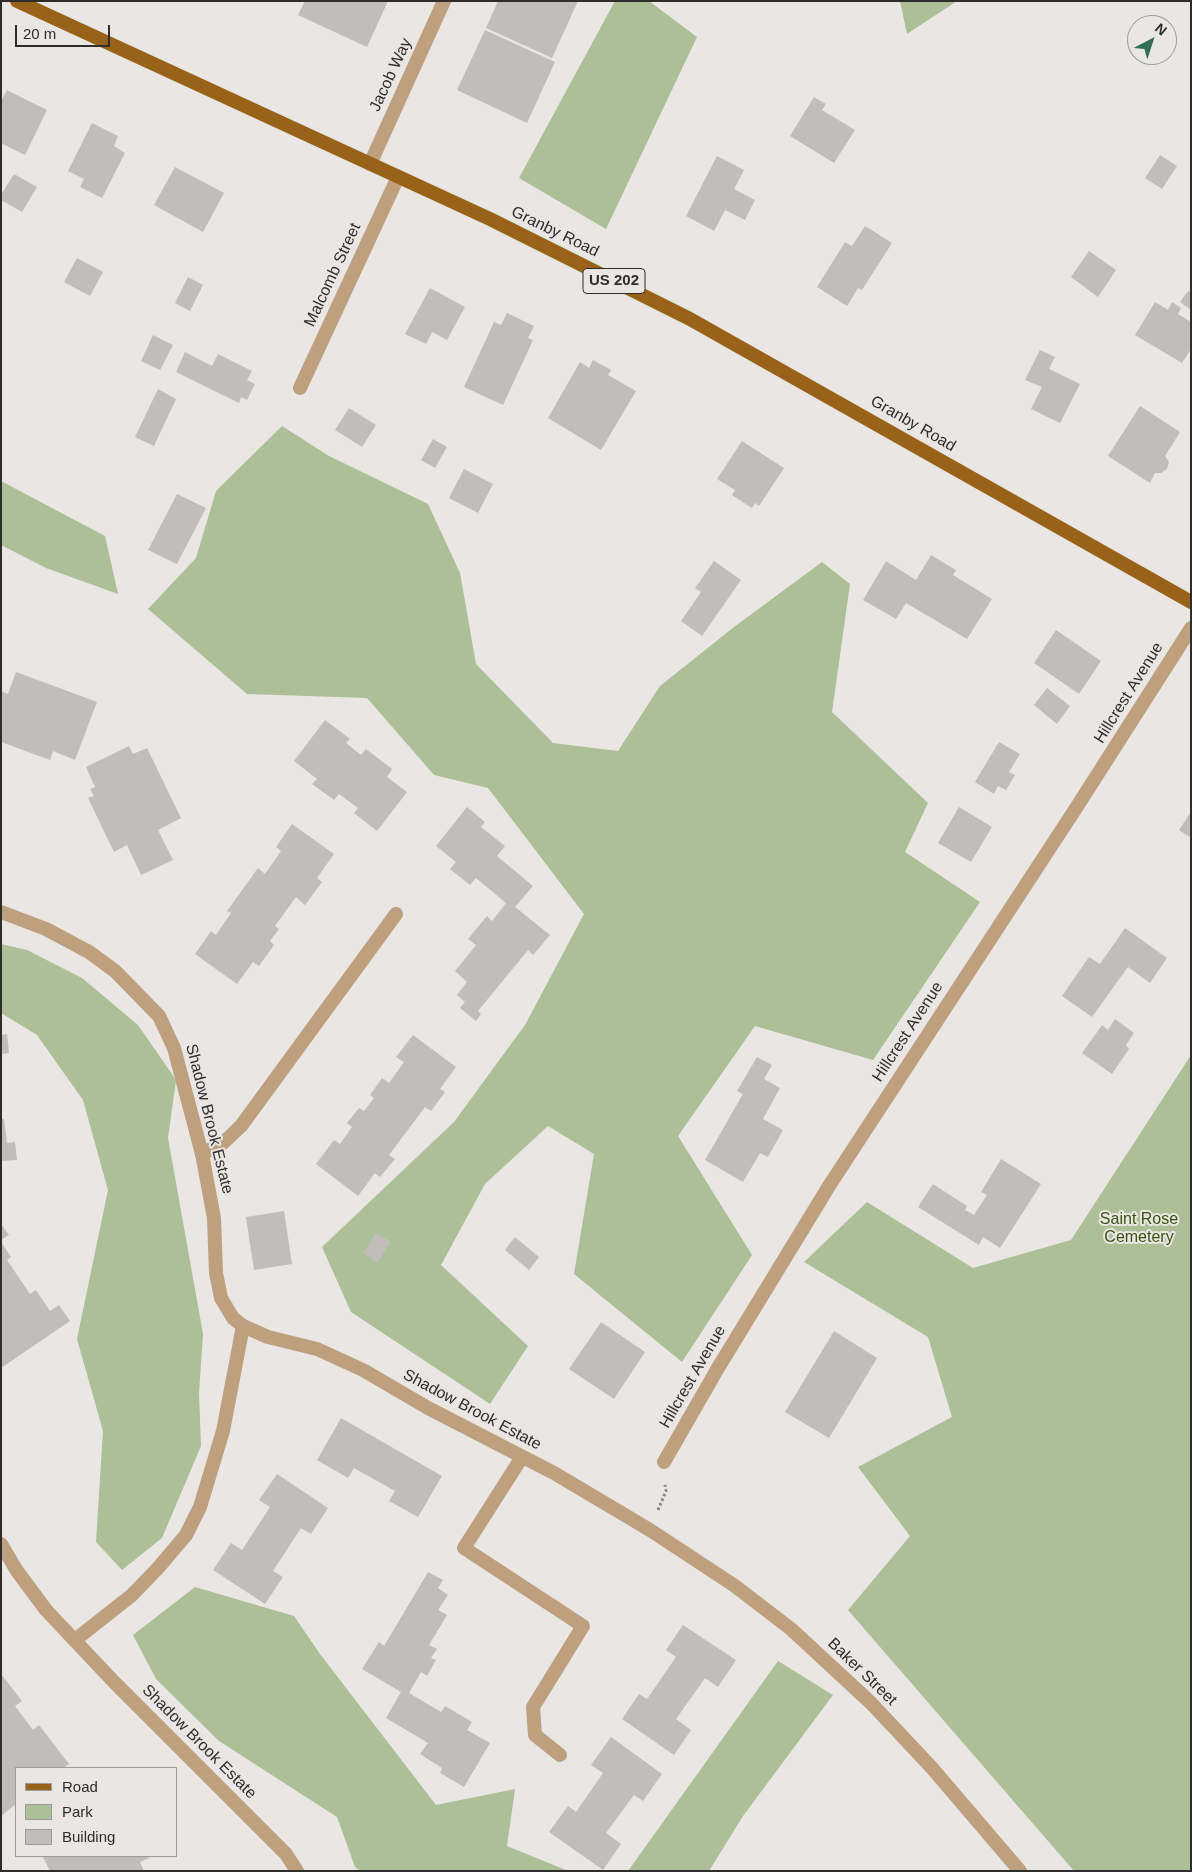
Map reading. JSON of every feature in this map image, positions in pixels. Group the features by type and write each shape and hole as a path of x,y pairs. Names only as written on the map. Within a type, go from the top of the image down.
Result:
{"main road":[{"name":"Granby Road","path":"17,1 490,219 690,319 1191,602"}],"street":[{"name":"Jacob Way","path":"370,164 444,1"},
{"name":"Malcomb Street","path":"300,388 398,177"},
{"name":"Hillcrest Avenue","path":"664,1462 723,1360 829,1186 1078,805 1191,628"},
{"name":"Shadow Brook Estate","path":"1,912 46,929 89,952 115,971 159,1016 174,1048 202,1154 214,1218 216,1273 221,1298 233,1318 243,1326 268,1337 317,1349 363,1370 428,1408 554,1473 650,1530"},
{"path":"202,1154 223,1143 240,1126 396,914"},
{"path":"75,1640 132,1595 186,1535 200,1507 220,1440 243,1326"},
{"path":"522,1457 464,1548 583,1626 533,1707 535,1735 560,1755"},
{"name":"Baker Street","path":"650,1530 735,1586 833,1666 932,1768 1020,1871"},
{"name":"Shadow Brook Estate","path":"1,1544 17,1571 46,1610 114,1682 286,1854 297,1871"}],"path":[{"path":"650,1530 666,1491 664,1462"}],"green space":[{"path":"615,1 649,1 697,37 606,229 519,178"},
{"path":"900,1 957,1 907,34"},
{"path":"282,426 329,456 428,504 460,573 476,664 553,743 618,751 660,686 734,627 822,562 850,584 832,712 928,803 905,852 980,902 873,1060 755,1026 678,1136 752,1255 682,1362 574,1274 594,1154 548,1126 485,1184 441,1265 528,1346 490,1404 351,1312 322,1247 454,1122 525,1025 584,914 488,788 434,775 367,698 247,694 148,609 196,558 216,491"},
{"path":"1,481 105,536 118,594 46,568 1,545"},
{"path":"1,944 27,950 82,978 138,1025 176,1080 168,1138 203,1334 199,1393 201,1446 162,1538 122,1570 96,1542 103,1431 77,1339 108,1190 83,1100 37,1035 1,1013"},
{"name":"Saint Rose Cemetery","path":"1191,1055 1191,1871 1074,1871 848,1610 910,1536 858,1467 952,1417 928,1337 804,1262 867,1202 973,1268 1071,1240"},
{"path":"195,1587 294,1616 320,1654 436,1805 515,1789 507,1846 568,1871 360,1871 355,1867 337,1817 219,1741 156,1679 133,1635"},
{"path":"778,1661 833,1695 743,1816 709,1871 628,1871"}],"building":[{"path":"305,1 388,1 367,47 298,15"},
{"path":"498,1 578,1 552,58 486,28"},
{"path":"485,30 555,62 527,123 457,90"},
{"path":"7,90 47,110 25,155 1,143 1,101"},
{"path":"814,97 826,104 822,110 855,130 834,163 790,136"},
{"path":"92,123 118,136 114,146 125,153 102,198 80,187 84,179 68,171"},
{"path":"1160,155 1177,166 1162,189 1145,178"},
{"path":"717,156 744,170 734,189 755,200 745,220 725,210 714,231 686,216"},
{"path":"175,167 224,193 203,232 154,205"},
{"path":"14,174 37,187 22,212 1,200 1,195"},
{"path":"865,226 892,243 862,290 858,288 847,306 817,287 845,242 852,246"},
{"path":"1089,251 1116,270 1098,297 1071,277"},
{"path":"77,258 103,272 90,296 64,282"},
{"path":"188,277 203,285 190,311 175,303"},
{"path":"430,288 465,307 447,340 432,332 426,344 405,334"},
{"path":"1188,291 1191,293 1191,310 1180,302"},
{"path":"1155,302 1168,310 1172,302 1181,308 1178,314 1191,322 1191,349 1182,363 1135,335"},
{"path":"507,313 534,326 528,338 533,340 503,405 464,387 494,322 501,325"},
{"path":"153,335 173,345 160,370 141,361"},
{"path":"1040,350 1055,357 1049,369 1080,384 1060,423 1031,409 1042,387 1025,380"},
{"path":"185,352 212,366 218,354 252,371 247,380 255,384 247,400 241,397 239,403 176,372"},
{"path":"593,360 611,370 608,375 636,391 601,450 548,418 580,362 589,368"},
{"path":"158,389 176,399 154,446 135,437"},
{"path":"1140,406 1180,432 1165,456 1169,462 1167,469 1161,473 1155,473 1150,483 1108,456"},
{"path":"349,408 376,425 362,447 335,430"},
{"path":"433,439 447,447 435,468 421,460"},
{"path":"742,441 784,468 759,506 755,503 752,508 732,495 735,490 717,479"},
{"path":"464,469 493,484 478,513 449,498"},
{"path":"177,494 206,508 177,564 148,550"},
{"path":"931,555 956,570 953,575 992,599 967,639 906,603 896,619 863,600 886,561 916,580"},
{"path":"714,561 741,580 702,636 681,621 701,592 695,588"},
{"path":"1056,630 1101,661 1079,694 1034,663"},
{"path":"16,672 97,702 75,760 53,751 50,760 1,742 1,691 8,694"},
{"path":"1047,688 1070,706 1057,724 1034,705"},
{"path":"325,720 350,739 346,743 361,755 366,749 392,769 387,777 407,792 377,831 354,813 358,808 339,794 334,800 312,784 317,779 294,761"},
{"path":"999,742 1020,754 1009,772 1015,775 1006,790 998,786 994,794 975,782"},
{"path":"129,746 133,754 147,748 181,818 158,830 173,860 141,875 127,845 114,852 88,798 94,796 90,789 95,787 86,767"},
{"path":"467,807 485,822 481,827 505,846 497,856 533,886 515,907 550,935 533,955 528,950 478,1011 481,1014 476,1021 460,1008 465,1002 457,995 467,982 455,971 476,945 468,939 487,916 492,921 506,903 476,878 470,885 450,869 456,862 436,846"},
{"path":"959,807 992,827 971,862 938,843"},
{"path":"1191,812 1191,838 1179,830"},
{"path":"292,824 334,854 317,878 322,882 305,905 296,897 275,926 279,929 270,941 274,945 259,966 253,962 237,984 195,954 211,931 216,935 231,913 227,911 258,868 265,874 281,851 276,847"},
{"path":"1125,928 1167,958 1150,983 1128,967 1092,1017 1062,996 1089,957 1100,964"},
{"path":"1115,1019 1134,1033 1126,1045 1129,1049 1112,1074 1082,1053 1102,1025 1108,1030"},
{"path":"7,1034 9,1053 1,1054 1,1035"},
{"path":"413,1035 456,1067 440,1089 445,1092 431,1111 425,1107 389,1155 395,1159 380,1177 375,1173 358,1196 316,1164 334,1140 340,1144 352,1127 347,1123 359,1108 364,1111 374,1098 370,1095 382,1078 389,1083 404,1062 396,1057"},
{"path":"757,1057 772,1065 764,1079 780,1088 763,1119 783,1130 768,1157 760,1153 743,1182 705,1160 743,1094 737,1091"},
{"path":"1,1119 4,1119 7,1143 15,1142 17,1160 1,1161"},
{"path":"1001,1159 1041,1184 1000,1248 983,1237 979,1245 918,1207 933,1184 967,1206 965,1210 974,1215 987,1195 981,1192"},
{"path":"284,1211 292,1264 254,1270 246,1217"},
{"path":"1,1224 9,1235 1,1240"},
{"path":"376,1233 391,1242 377,1263 363,1253"},
{"path":"515,1237 539,1257 529,1270 505,1250"},
{"path":"1,1242 11,1257 7,1260 30,1294 36,1290 50,1311 59,1305 70,1321 1,1368"},
{"path":"601,1322 645,1352 614,1399 569,1369"},
{"path":"834,1331 877,1358 829,1438 785,1412"},
{"path":"341,1418 442,1476 418,1517 389,1501 395,1491 354,1468 348,1478 317,1460"},
{"path":"277,1474 328,1508 311,1534 301,1528 273,1571 283,1577 265,1604 213,1570 231,1543 242,1550 270,1507 259,1500"},
{"path":"428,1572 443,1580 438,1588 448,1595 438,1610 447,1615 429,1645 437,1649 431,1658 436,1660 427,1676 421,1672 409,1693 441,1712 445,1706 472,1722 467,1730 490,1743 464,1787 440,1773 442,1768 420,1754 428,1743 386,1718 401,1692 362,1669 379,1642 384,1646"},
{"path":"683,1625 736,1660 718,1687 705,1678 676,1719 691,1730 674,1755 622,1719 639,1694 647,1699 676,1657 666,1650"},
{"path":"1,1674 22,1701 15,1706 33,1730 39,1725 69,1764 64,1767 15,1767 15,1805 1,1816"},
{"path":"611,1737 662,1774 643,1801 634,1795 606,1833 621,1844 603,1870 549,1832 568,1806 576,1812 603,1773 591,1765"},
{"path":"43,1857 149,1858 140,1862 144,1871 50,1871"}]}
